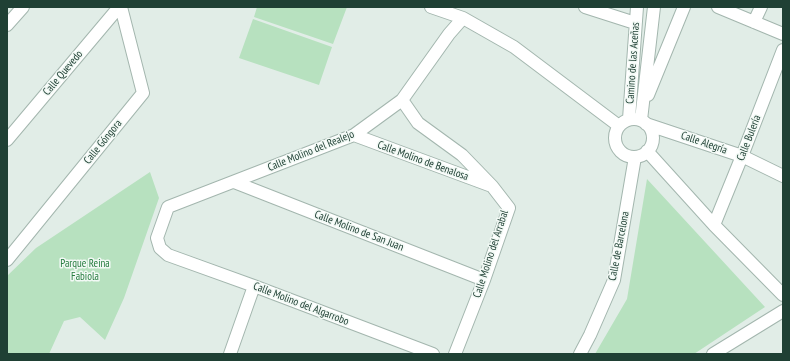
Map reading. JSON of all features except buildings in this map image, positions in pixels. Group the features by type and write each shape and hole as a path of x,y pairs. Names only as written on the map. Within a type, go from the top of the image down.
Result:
{"street":[{"path":"7,25 23,7"},
{"name":"Calle Quevedo","path":"7,140 120,7"},
{"name":"Calle Góngora","path":"7,260 142,93 120,7"},
{"name":"Calle Alegría","path":"431,7 463,18 635,120 742,156 783,176"},
{"path":"585,7 635,23"},
{"name":"Camino de las Aceñas","path":"635,120 635,23 637,7"},
{"path":"635,120 654,7"},
{"path":"635,120 650,128 652,140 647,151 641,155 629,156 623,154 616,144 616,131 635,120 684,7"},
{"path":"718,7 783,34"},
{"path":"754,22 760,7"},
{"name":"Calle Molino del Realejo","path":"168,255 160,248 157,238 168,207 354,135 402,100 449,34 463,18"},
{"name":"Calle Bulería","path":"714,225 783,50"},
{"name":"Calle Molino del Arrabal","path":"402,100 418,123 462,154 492,186 509,208 484,280 455,354"},
{"name":"Calle Molino de Benalosa","path":"354,135 492,186"},
{"path":"647,151 714,225 783,294"},
{"name":"Calle de Barcelona","path":"580,354 614,280 635,156"},
{"name":"Calle Molino de San Juan","path":"234,182 484,280"},
{"name":"Calle Molino del Algarrobo","path":"168,255 433,354"},
{"path":"230,354 254,286"},
{"path":"713,354 783,311"}],"green space":[{"path":"257,7 347,7 333,44 254,17"},
{"path":"253,19 332,47 319,85 239,58"},
{"name":"Parque Reina Fabiola","path":"150,172 159,198 124,298 105,340 80,317 64,321 49,354 7,354 7,276 36,248"},
{"path":"647,179 765,307 694,354 595,354 627,299"}]}
